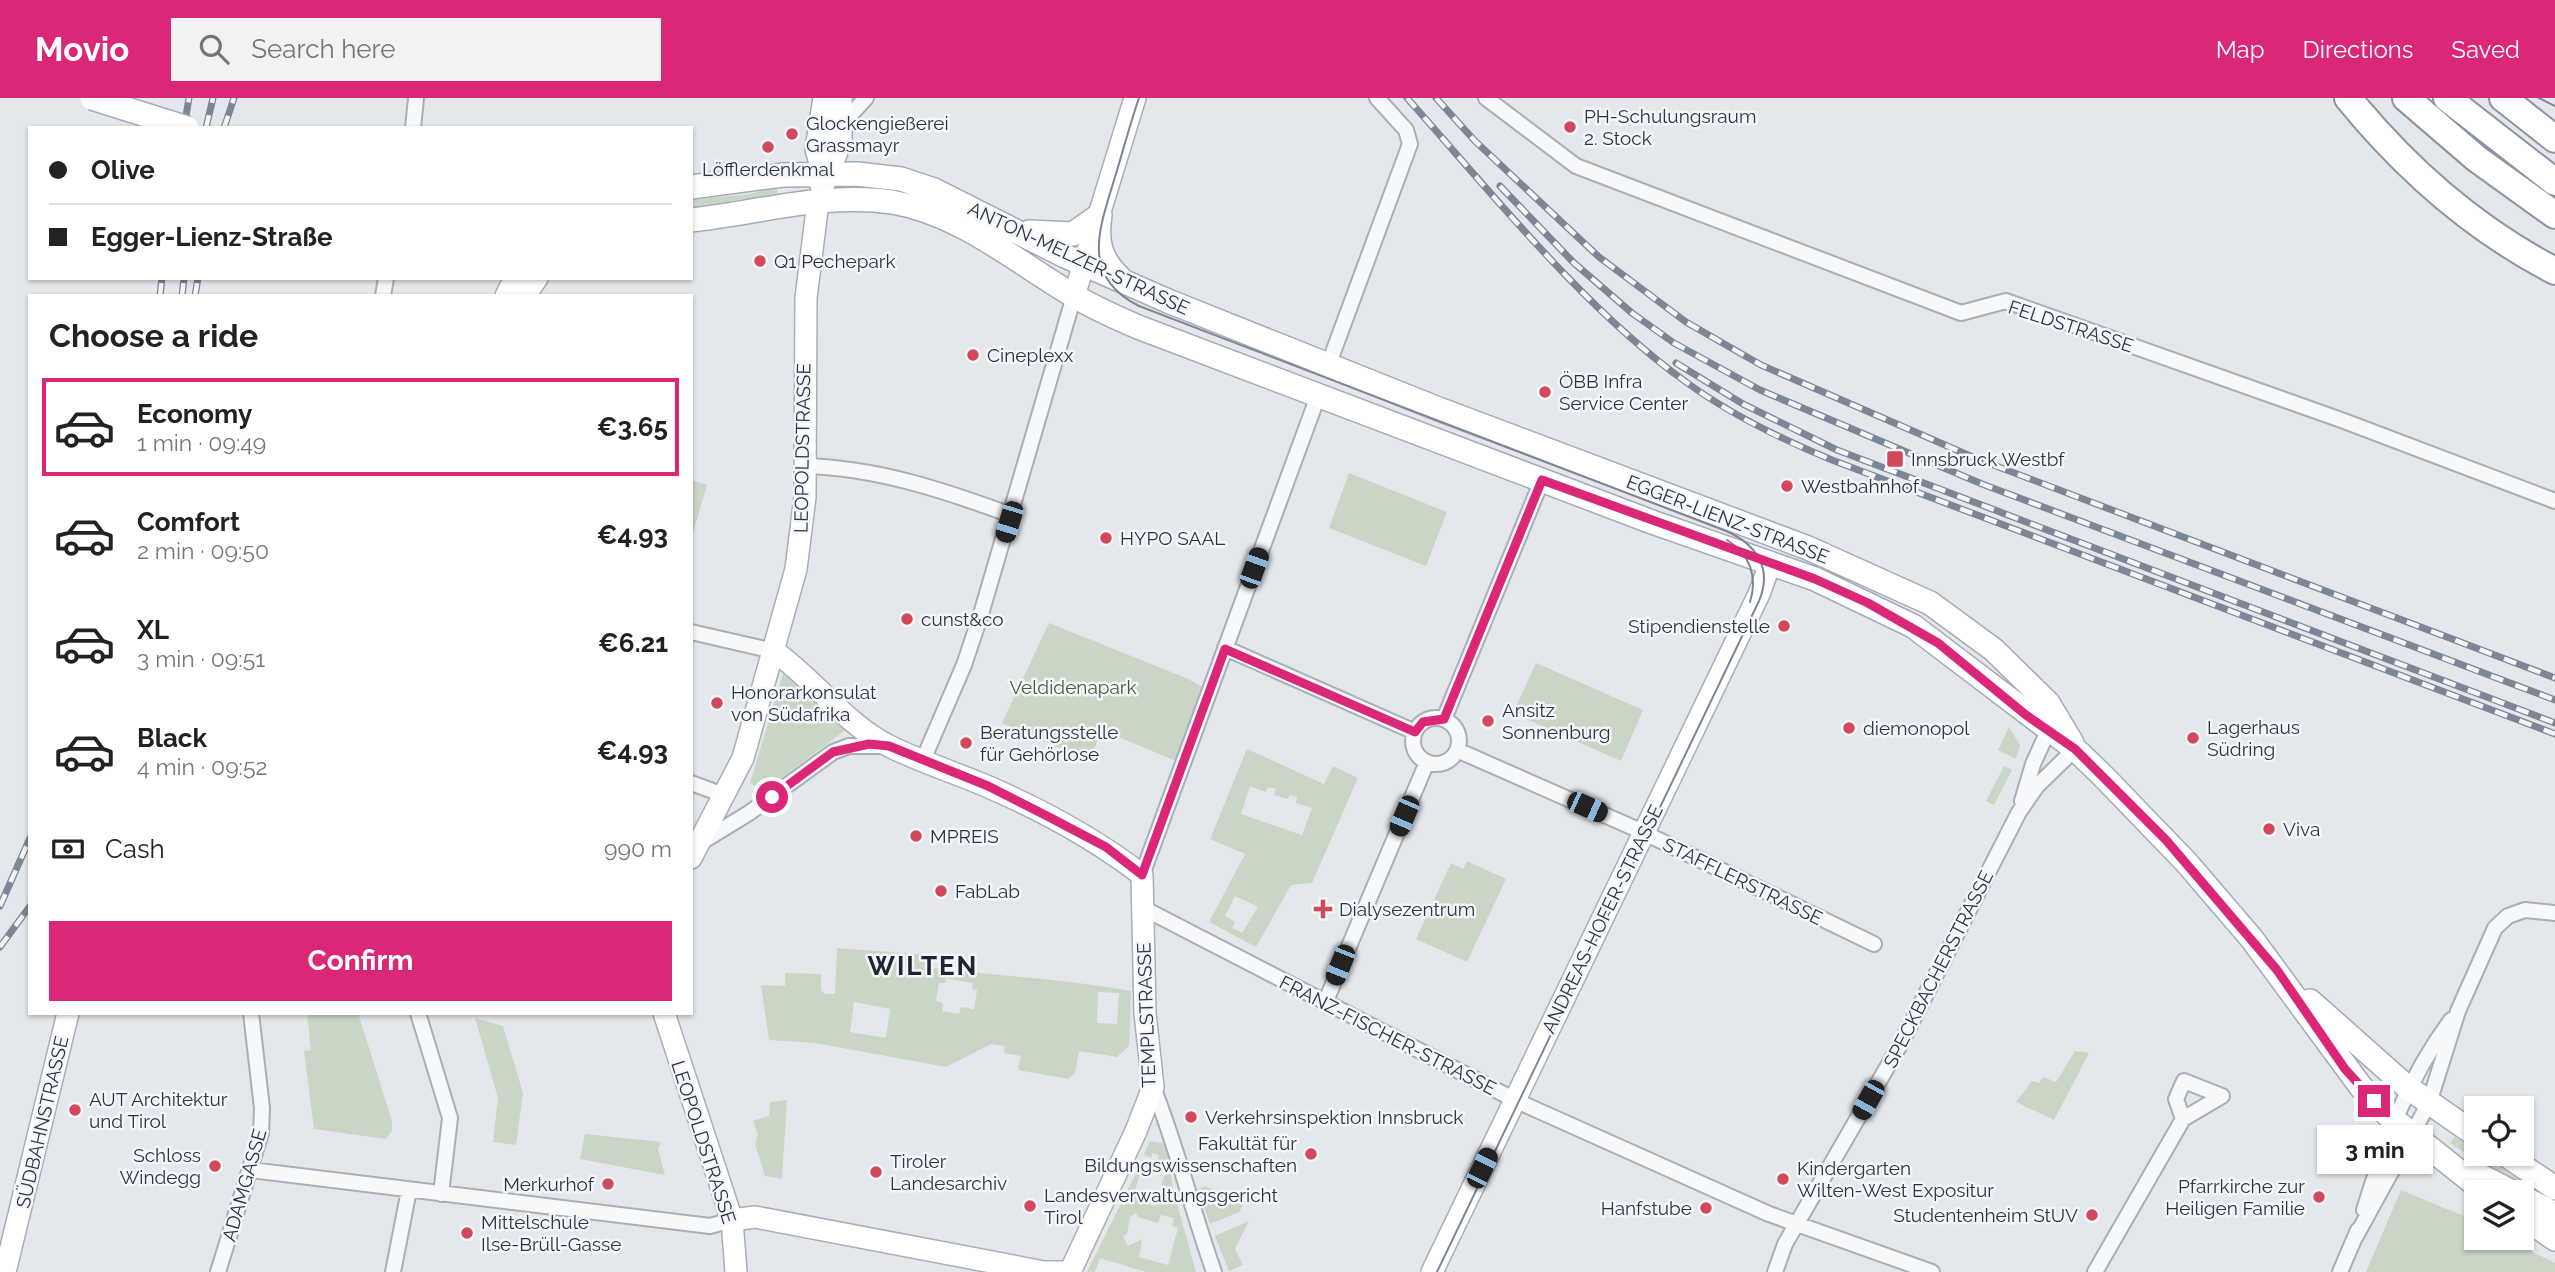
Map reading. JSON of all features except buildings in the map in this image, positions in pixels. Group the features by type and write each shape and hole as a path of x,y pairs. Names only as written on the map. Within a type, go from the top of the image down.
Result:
{"highway":[{"path":"2348,98 2388,144 2448,200 2514,247 2555,271"},
{"path":"2446,98 2555,182"},
{"path":"2503,98 2555,139"},
{"path":"2414,106 2477,159 2555,215"}],"main road":[{"path":"92,98 181,126"},
{"name":"LEOPOLDSTRASSE","path":"824,174 817,149 825,98"},
{"name":"LEOPOLDSTRASSE","path":"818,202 824,174 840,142 839,98"},
{"name":"ANTON-MELZER-STRASSE","path":"693,187 783,175 824,174 869,175 917,184 1125,283 1328,366"},
{"name":"ANTON-MELZER-STRASSE","path":"693,220 818,202 878,201 937,214 975,233 1074,296 1172,341 1318,396"},
{"path":"1019,232 1073,234 1100,215"},
{"path":"1100,215 1097,235 1100,251 1125,283"},
{"name":"EGGER-LIENZ-STRASSE","path":"1328,366 1776,536 1930,603 1994,650 2048,703 2075,749"},
{"name":"EGGER-LIENZ-STRASSE","path":"1318,396 1843,591 1938,643 2048,731 2075,749 2186,862 2277,970 2345,1069 2393,1119 2471,1180"},
{"path":"1770,564 1776,536"},
{"path":"1938,643 1958,646 1969,631"},
{"name":"EGGER-LIENZ-STRASSE","path":"2277,970 2407,1087 2464,1127"},
{"name":"EGGER-LIENZ-STRASSE","path":"2445,1158 2488,1180"},
{"path":"2522,1166 2555,1188"},
{"path":"2534,1203 2555,1214"},
{"path":"2534,1224 2555,1239"}],"street":[{"path":"413,126 416,98"},
{"path":"841,125 866,98"},
{"path":"923,760 964,665 1135,98"},
{"path":"1328,366 1410,144 1410,136 1377,98"},
{"name":"FELDSTRASSE","path":"1486,98 1576,166 1961,313 2006,301 2344,421 2555,501"},
{"name":"LEOPOLDSTRASSE","path":"695,851 743,758 799,552 805,466 806,298 818,202"},
{"path":"514,286 531,280"},
{"path":"1143,908 1142,875 1318,396"},
{"path":"805,466 866,470 941,491 1011,515"},
{"path":"1444,719 1542,480"},
{"name":"ANDREAS-HOFER-STRASSE","path":"1432,1272 1759,594 1770,564"},
{"path":"693,632 774,651 791,663 848,718 889,746 1049,817 1106,847 1142,875"},
{"path":"1225,649 1415,732"},
{"path":"1444,719 1455,728 1459,743 1457,750 1448,761 1427,762 1414,746 1415,732 1423,722 1444,719"},
{"name":"SPECKBACHERSTRASSE","path":"2019,813 2033,764 2048,731"},
{"path":"695,851 833,752 869,744 889,746"},
{"name":"SPECKBACHERSTRASSE","path":"1774,1272 1797,1224 1900,1045 2019,813 2037,786 2075,749"},
{"name":"STAFFLERSTRASSE","path":"1457,750 1643,833 1874,944"},
{"path":"1325,1003 1427,762"},
{"path":"693,784 724,795"},
{"name":"FRANZ-FISCHER-STRASSE","path":"1143,908 1515,1100 1797,1224 1932,1272"},
{"name":"TEMPLSTRASSE","path":"1070,1272 1153,1087 1145,1013 1143,908"},
{"path":"2340,1272 2356,1236 2428,1103 2458,1011 2495,928 2508,916 2525,910 2555,913"},
{"path":"2356,1236 2393,1119 2407,1087 2458,1011"},
{"name":"SÜDBAHNSTRASSE","path":"5,1272 68,1015"},
{"name":"ADAMGASSE","path":"218,1272 251,1170 262,1119 251,1015"},
{"path":"419,1015 450,1118 441,1194"},
{"name":"LEOPOLDSTRASSE","path":"665,1015 732,1220 736,1272"},
{"path":"1153,1087 1176,1143 1190,1202 1214,1272"},
{"path":"2095,1272 2183,1119"},
{"path":"251,1170 710,1226 755,1217 1044,1272 1070,1272"},
{"path":"393,1272 409,1190"}],"green space":[{"path":"778,185 777,194 693,207 693,200 751,194"},
{"path":"1349,473 1447,512 1426,566 1329,528"},
{"path":"693,481 707,485 693,533"},
{"name":"Veldidenapark","path":"1049,623 1186,678 1210,691 1183,764 1102,730 1089,761 1002,723"},
{"path":"1536,663 1643,710 1621,761 1513,713"},
{"path":"785,667 848,728 764,791 750,783"},
{"path":"2009,727 2020,745 2016,759 1998,750"},
{"path":"1247,749 1324,784 1333,766 1358,778 1312,883 1291,885 1256,947 1209,922 1245,854 1210,839","holes":["1250,786 1266,792 1268,787 1276,789 1274,795 1288,799 1290,795 1297,797 1296,803 1312,808 1302,835 1241,814","1235,896 1258,907 1242,933 1232,928 1235,922 1225,916"]},
{"path":"2004,766 2012,770 1994,805 1986,801"},
{"path":"1467,861 1506,879 1467,962 1416,939 1451,863 1463,869"},
{"path":"837,948 928,955 926,967 1131,991 1129,1046 1117,1057 1079,1051 1075,1073 1068,1079 1018,1070 1021,1056 1004,1053 1005,1046 991,1044 946,1067 815,1043 769,1040 761,985 785,986 785,973 821,974 821,990 825,994 835,994","holes":["946,978 973,983 972,989 977,990 974,1009 961,1007 959,1014 942,1011 943,1003 936,1001 939,983 945,983","1098,992 1119,993 1117,1024 1097,1023","854,1002 890,1009 886,1038 850,1032"]},
{"path":"307,1015 359,1015 392,1121 392,1131 386,1139 314,1129 304,1051 311,1050"},
{"path":"475,1018 503,1026 523,1093 516,1145 493,1142 498,1098"},
{"path":"2075,1051 2089,1053 2054,1120 2016,1102 2032,1081 2039,1083 2043,1077 2056,1082"},
{"path":"787,1100 782,1179 765,1176 755,1144 758,1135 753,1121 769,1116 770,1102"},
{"path":"585,1134 661,1142 658,1149 665,1175 580,1159"},
{"path":"2455,1137 2464,1143 2464,1153 2450,1143"},
{"path":"1150,1141 1166,1144 1173,1189 1196,1272 1146,1272 1100,1258 1095,1272 1087,1272 1138,1169 1142,1168 1135,1190 1140,1192 1138,1201 1155,1206 1168,1164 1158,1160 1159,1155 1152,1153 1151,1158 1144,1154","holes":["1136,1213 1138,1217 1158,1223 1161,1215 1174,1218 1172,1226 1178,1228 1168,1265 1139,1257 1142,1239 1128,1246 1123,1236 1127,1234 1130,1217"]},
{"path":"2484,1166 2498,1166 2522,1180 2508,1180"},
{"path":"1205,1186 1243,1205 1239,1212 1210,1224 1198,1190"},
{"path":"2534,1186 2555,1197 2555,1206 2534,1194"},
{"path":"2401,1190 2464,1216 2464,1250 2531,1250 2555,1263 2555,1272 2366,1272"},
{"path":"1249,1221 1235,1249 1243,1265 1229,1271 1215,1236"}],"tram line":[{"path":"1139,98 1100,232 1101,265 1108,280 1120,294 1139,306 1726,531 1746,543 1763,568 1763,589 1759,601 1437,1272"},
{"path":"2539,98 2555,106"},
{"path":"1727,540 1741,552 1750,567 1753,584 1750,602"}],"railway":[{"path":"184,126 189,98"},
{"path":"206,126 213,98"},
{"path":"225,126 234,98"},
{"path":"1407,98 1505,210 1611,320 1686,382 1739,416 1832,460 2555,734"},
{"path":"1436,98 1475,141 1599,257 1686,322 1761,365 1975,458 2555,678"},
{"path":"1500,186 1574,263 1632,313 1674,343 1760,390 1982,484 2555,700"},
{"path":"160,294 162,280"},
{"path":"182,294 184,280"},
{"path":"195,294 198,280"},
{"path":"1676,363 1743,404 1837,450 2555,723"},
{"path":"0,906 28,843"},
{"path":"0,947 28,909"}],"place":[{"name":"PH-Schulungsraum 2. Stock","path":"1570,127"},
{"name":"Glockengießerei Grassmayr","path":"792,134"},
{"name":"Löfflerdenkmal","path":"768,147"},
{"name":"Q1 Pechepark","path":"760,261"},
{"name":"Cineplexx","path":"973,355"},
{"name":"ÖBB Infra Service Center","path":"1545,392"},
{"name":"Innsbruck Westbf","path":"1895,459"},
{"name":"Westbahnhof","path":"1787,486"},
{"name":"HYPO SAAL","path":"1106,538"},
{"name":"cunst&co","path":"907,619"},
{"name":"Stipendienstelle","path":"1784,626"},
{"name":"Honorarkonsulat von Südafrika","path":"717,703"},
{"name":"Ansitz Sonnenburg","path":"1488,721"},
{"name":"diemonopol","path":"1849,728"},
{"name":"Lagerhaus Südring","path":"2193,738"},
{"name":"Beratungsstelle für Gehörlose","path":"966,743"},
{"name":"Viva","path":"2269,829"},
{"name":"MPREIS","path":"916,836"},
{"name":"FabLab","path":"941,891"},
{"name":"Dialysezentrum","path":"1323,909"},
{"name":"AUT Architektur und Tirol","path":"75,1110"},
{"name":"Verkehrsinspektion Innsbruck","path":"1191,1117"},
{"name":"Fakultät für Bildungswissenschaften","path":"1311,1154"},
{"name":"Schloss Windegg","path":"215,1166"},
{"name":"Tiroler Landesarchiv","path":"876,1172"},
{"name":"Kindergarten Wilten-West Expositur","path":"1783,1179"},
{"name":"Merkurhof","path":"608,1184"},
{"name":"Pfarrkirche zur Heiligen Familie","path":"2319,1197"},
{"name":"Landesverwaltungsgericht Tirol","path":"1030,1206"},
{"name":"Hanfstube","path":"1706,1208"},
{"name":"Studentenheim StUV","path":"2092,1215"},
{"name":"Mittelschule Ilse-Brüll-Gasse","path":"467,1233"}],"district":[{"name":"WILTEN","path":"923,966"}],"route":[{"path":"772,797 833,752 849,746 889,746 988,786 1049,817 1106,847 1142,875 1225,649 1415,732 1423,722 1444,719 1542,480 1714,545 1815,579 1913,626 1938,643 2026,715 2075,749 2166,840 2277,970 2345,1069 2374,1101"}]}
